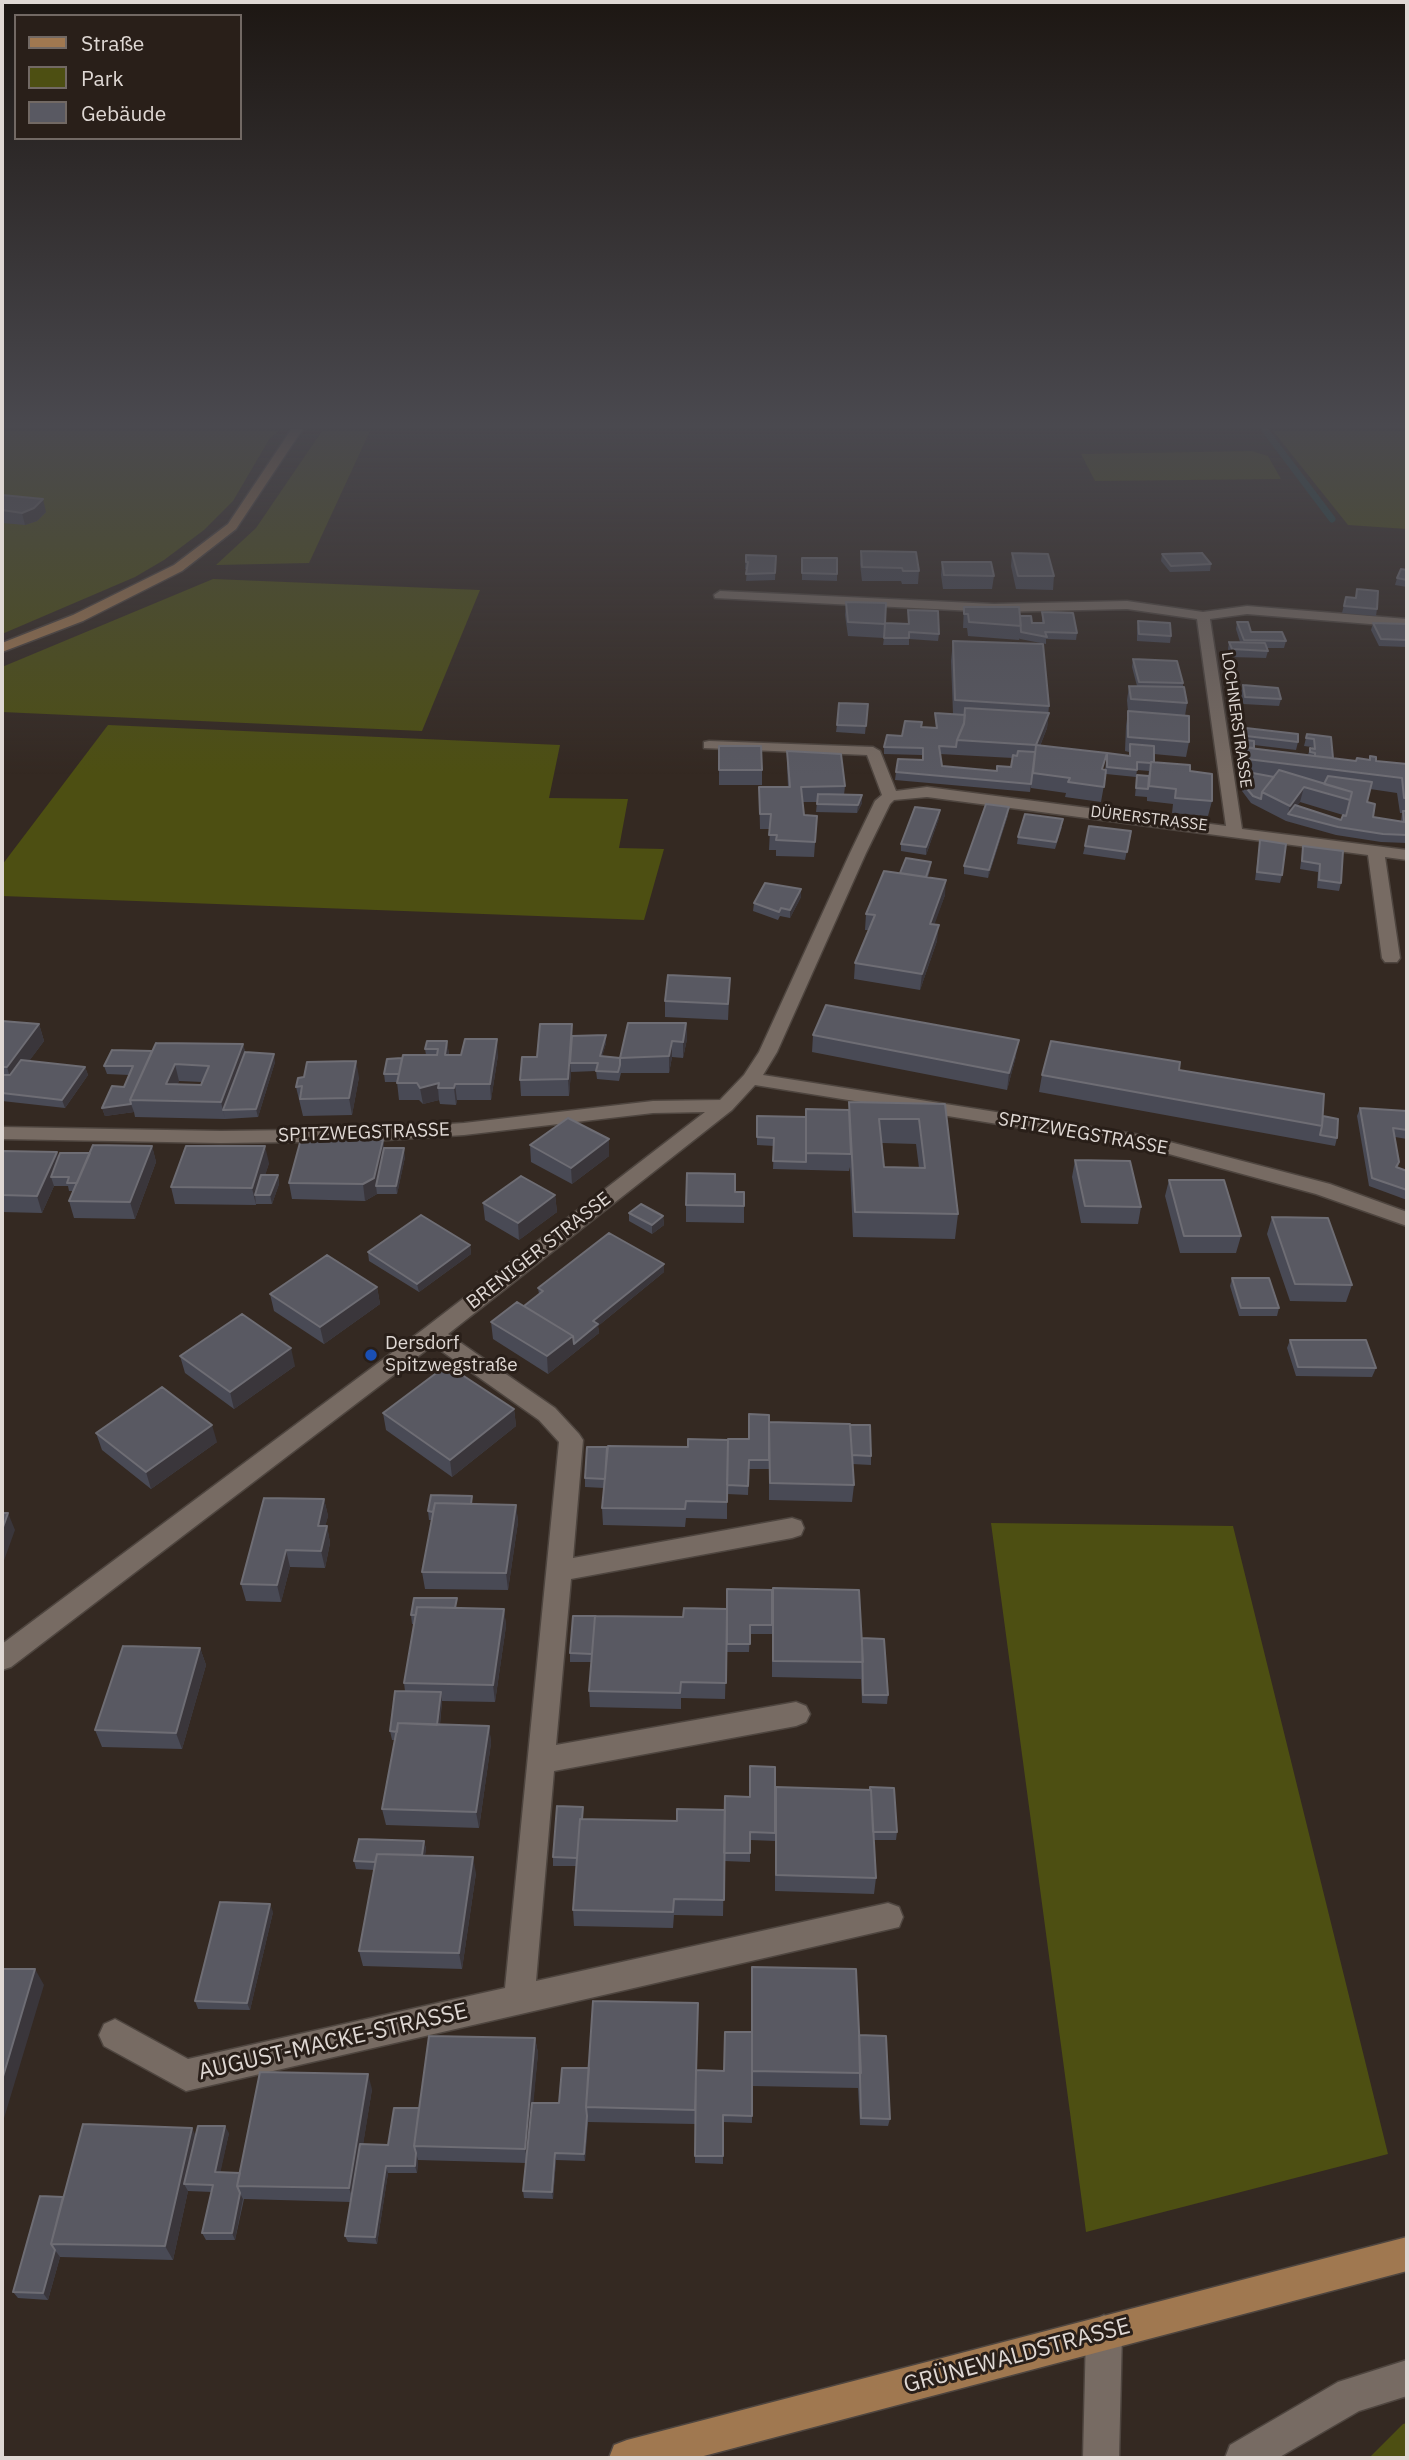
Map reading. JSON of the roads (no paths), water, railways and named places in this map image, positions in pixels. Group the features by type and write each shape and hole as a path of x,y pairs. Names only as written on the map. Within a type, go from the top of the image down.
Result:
{"main road":[{"path":"2,648 78,618 178,568 208,545"},
{"name":"GRÜNEWALDSTRASSE","path":"627,2458 1407,2254"}],"street":[{"path":"720,595 994,608 1127,605 1203,616 1247,610 1407,623"},
{"name":"LOCHNERSTRASSE","path":"1203,616 1234,830"},
{"path":"709,745 873,751 890,796"},
{"name":"DÜRERSTRASSE","path":"890,796 928,792 1234,830 1376,853 1407,855"},
{"name":"BRENIGER STRASSE","path":"2,1659 433,1334 725,1106 751,1079 768,1052 883,801 890,796"},
{"path":"1376,853 1381,869 1391,958"},
{"name":"SPITZWEGSTRASSE","path":"751,1079 1147,1142 1323,1189 1407,1219"},
{"name":"SPITZWEGSTRASSE","path":"2,1133 371,1135 464,1129 653,1107 725,1106"},
{"path":"433,1334 547,1414 571,1440 539,1761 519,2000"},
{"path":"559,1571 792,1528"},
{"path":"539,1761 796,1714"},
{"name":"AUGUST-MACKE-STRASSE","path":"115,2035 186,2075 888,1917"},
{"path":"1101,2458 1104,2333"},
{"path":"1243,2458 1351,2395 1407,2378"}],"place":[{"name":"Dersdorf Spitzwegstraße","path":"371,1355"}]}
